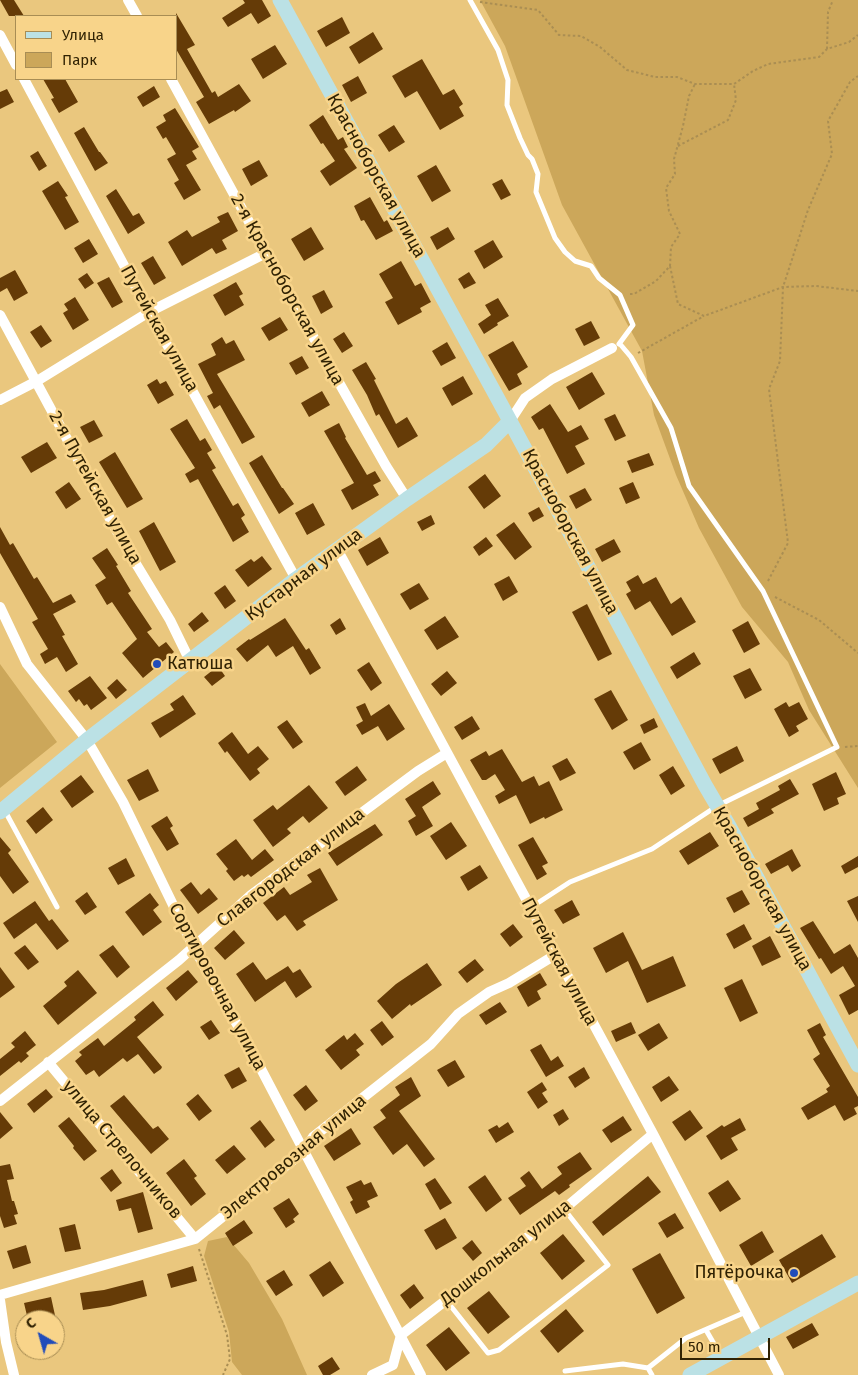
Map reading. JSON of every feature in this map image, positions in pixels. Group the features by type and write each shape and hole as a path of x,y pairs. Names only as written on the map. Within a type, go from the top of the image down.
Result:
{"street":[{"path":"128,0 136,15"},
{"name":"Красноборская улица","path":"280,0 858,1065"},
{"path":"0,35 15,63"},
{"name":"Путейская улица","path":"25,80 149,312 296,579"},
{"name":"2-я Красноборская улица","path":"172,80 266,253 386,466 407,499"},
{"path":"0,400 37,381 149,312 266,253"},
{"name":"2-я Путейская улица","path":"0,315 121,539 170,620 190,662"},
{"name":"Кустарная улица","path":"2,811 87,740 296,579 337,548 486,445 510,421 525,398 552,379 616,346"},
{"name":"Путейская улица","path":"337,548 652,1134 779,1375"},
{"name":"Сортировочная улица","path":"0,607 27,664 87,740 123,802 193,946 248,1044 421,1375"},
{"name":"Славгородская улица","path":"0,1101 179,960 251,895 418,771 447,753"},
{"name":"Электровозная улица","path":"0,1295 196,1239 303,1152 313,1137 431,1044 458,1014 489,992 509,983 555,955"},
{"name":"улица Стрелочников","path":"48,1062 196,1239"},
{"name":"Дошкольная улица","path":"401,1335 564,1209 652,1134"},
{"path":"690,1375 858,1283"},
{"path":"0,1300 6,1342 14,1375"},
{"path":"372,1375 393,1365 401,1335"}],"lane":[{"path":"470,0 498,50 508,80 506,105 538,174 536,192 555,238 564,252 575,261 591,266 599,278 620,295 633,325 616,346 631,357 671,428 689,486 763,591 837,747 717,806 652,848 570,882 530,908"},
{"path":"2,811 57,907"},
{"path":"445,1300 488,1353 499,1350 507,1344 608,1266 564,1209"},
{"path":"565,1372 623,1364 648,1368 686,1338 746,1312"},
{"path":"706,1330 722,1358"},
{"path":"648,1368 652,1375"}],"path":[{"path":"470,0 538,10 559,35 581,36 600,47 627,70 655,77 678,77 695,84 734,84 753,71 768,64 818,57 827,49 849,42 858,34"},
{"path":"827,49 828,12 833,0"},
{"path":"858,76 850,82 828,121 832,154 808,210 783,287 780,361 769,389 788,543 763,591 819,620 858,653"},
{"path":"695,84 689,96 674,159 675,174 666,188 669,211 680,234 671,246 670,266 678,304 704,316"},
{"path":"678,146 728,120 736,100 734,84"},
{"path":"620,295 634,294 656,281 670,266"},
{"path":"631,357 704,316 783,287 816,286 858,292"},
{"path":"837,747 858,746"},
{"path":"196,1239 227,1335 230,1360 223,1375"}],"green space":[{"path":"480,0 858,0 858,788 809,710 788,662 742,607 699,528 676,475 654,415 642,351 562,205 505,46"},
{"path":"0,664 57,742 0,788"},
{"path":"227,1237 249,1263 282,1319 307,1375 242,1375 232,1362 229,1332 204,1256 208,1241"}],"building":[{"path":"0,0 14,0 23,15 9,16"},
{"path":"243,0 262,0 271,16 258,24 251,13 228,27 222,18 245,3"},
{"path":"178,16 195,45 187,49 212,93 215,91 218,97 239,84 251,101 235,112 234,110 209,124 196,102 204,97 178,52"},
{"path":"342,17 350,33 326,47 317,31"},
{"path":"373,32 383,49 359,64 349,47"},
{"path":"275,45 287,64 263,79 251,59"},
{"path":"422,59 443,95 454,89 463,104 459,107 464,116 440,130 417,91 405,98 392,76"},
{"path":"358,76 367,93 351,102 342,85"},
{"path":"44,80 66,80 78,102 59,113 51,99 54,98"},
{"path":"154,86 160,97 143,107 137,97"},
{"path":"7,89 14,102 0,109 0,92"},
{"path":"175,108 199,147 192,151 197,159 186,165 201,190 184,200 174,183 179,180 167,159 176,154 166,137 163,139 156,127 166,121 163,115"},
{"path":"323,115 338,140 343,137 348,147 344,149 357,168 330,186 320,171 335,161 309,125"},
{"path":"394,125 405,142 389,152 378,135"},
{"path":"84,127 108,163 95,171 74,133"},
{"path":"38,151 47,166 39,171 30,156"},
{"path":"259,160 268,176 251,186 242,169"},
{"path":"436,165 451,191 432,202 417,176"},
{"path":"502,179 511,195 501,200 492,184"},
{"path":"58,181 68,196 65,197 79,222 65,230 42,191"},
{"path":"116,189 133,216 139,213 145,223 128,234 106,196"},
{"path":"370,197 384,222 387,220 393,231 376,240 364,220 361,221 354,206"},
{"path":"228,212 238,231 222,240 227,249 216,254 212,248 182,266 168,242 187,230 192,237 220,222 217,217"},
{"path":"311,227 324,249 304,261 291,239"},
{"path":"448,227 455,239 437,250 430,237"},
{"path":"89,239 98,254 83,263 74,248"},
{"path":"493,240 503,257 484,269 474,251"},
{"path":"153,256 166,278 154,285 141,263"},
{"path":"401,261 415,286 421,283 431,302 420,308 422,312 398,325 385,302 393,298 379,274"},
{"path":"15,270 28,293 14,301 7,288 0,292 0,278"},
{"path":"469,272 476,283 464,289 458,279"},
{"path":"87,273 94,283 85,289 78,279"},
{"path":"109,277 123,302 112,308 97,283"},
{"path":"236,282 243,294 239,296 244,305 225,316 213,295"},
{"path":"324,290 333,307 321,314 312,296"},
{"path":"75,297 89,320 73,330 63,313 68,310 64,304"},
{"path":"498,298 509,316 484,334 478,324 491,315 485,305"},
{"path":"280,317 288,330 269,341 261,328"},
{"path":"591,321 600,338 584,346 575,329"},
{"path":"41,325 52,341 41,348 30,332"},
{"path":"344,332 353,346 342,353 333,339"},
{"path":"222,337 226,344 234,340 245,360 217,374 255,437 242,444 220,405 214,409 207,396 213,393 198,364 216,355 211,344"},
{"path":"513,341 528,367 517,374 522,384 509,391 488,355"},
{"path":"447,342 456,358 441,366 432,351"},
{"path":"302,356 309,368 296,375 289,363"},
{"path":"366,362 376,379 374,380 396,424 407,417 418,436 398,448 379,414 376,416 367,395 352,370"},
{"path":"592,372 605,394 579,410 566,387"},
{"path":"463,376 473,394 452,406 442,388"},
{"path":"157,379 160,384 166,381 174,395 158,404 147,385"},
{"path":"322,391 330,405 309,417 301,403"},
{"path":"550,404 568,432 581,425 589,439 575,446 585,464 567,474 543,428 539,430 531,417"},
{"path":"615,414 626,436 615,441 604,419"},
{"path":"187,419 200,441 205,438 212,450 207,453 216,468 212,470 233,506 238,503 245,515 241,518 249,532 233,542 198,479 190,483 185,474 195,468 170,429"},
{"path":"94,420 103,436 89,443 80,427"},
{"path":"339,423 345,438 367,475 375,471 381,481 373,485 379,495 352,510 341,490 354,483 324,431"},
{"path":"47,442 57,458 31,473 21,457"},
{"path":"115,452 143,499 127,508 99,462"},
{"path":"649,453 654,465 632,473 627,461"},
{"path":"262,455 294,504 279,514 249,463"},
{"path":"485,474 501,496 484,509 468,487"},
{"path":"69,482 81,499 66,509 55,492"},
{"path":"633,482 640,498 626,504 619,488"},
{"path":"585,488 592,500 576,509 569,496"},
{"path":"313,503 325,525 307,535 295,513"},
{"path":"539,507 544,516 533,522 528,513"},
{"path":"431,515 435,524 422,531 417,522"},
{"path":"154,522 176,562 160,571 139,531"},
{"path":"514,522 532,547 515,560 496,535"},
{"path":"0,527 10,545 13,543 34,579 37,577 53,603 71,594 76,602 53,614 65,635 62,636 78,664 66,672 57,657 45,664 40,654 48,649 32,622 38,619 0,553"},
{"path":"380,537 389,553 367,566 358,550"},
{"path":"486,537 493,546 479,556 473,547"},
{"path":"614,539 621,552 602,562 595,549"},
{"path":"107,548 131,591 128,593 152,629 147,632 159,647 166,642 174,652 143,678 122,653 137,639 112,602 107,605 95,585 106,578 92,558"},
{"path":"262,556 272,569 248,587 235,570 251,559 254,562"},
{"path":"638,575 643,584 656,577 671,604 681,597 696,622 672,636 650,601 635,610 626,594 631,591 626,582"},
{"path":"509,576 518,592 503,601 494,584"},
{"path":"419,583 429,599 410,610 400,594"},
{"path":"225,585 236,601 225,609 214,593"},
{"path":"587,604 612,654 598,661 572,612"},
{"path":"202,612 209,621 194,632 188,624"},
{"path":"445,616 459,637 437,650 424,630"},
{"path":"285,618 306,650 309,648 321,668 310,675 293,646 276,657 268,645 247,662 236,649 249,639"},
{"path":"340,618 346,629 336,635 330,625"},
{"path":"748,621 760,644 744,653 732,630"},
{"path":"694,652 701,664 677,679 670,667"},
{"path":"369,662 382,683 371,691 357,670"},
{"path":"218,666 225,676 212,686 204,677"},
{"path":"750,668 762,690 745,699 733,676"},
{"path":"447,671 457,683 441,696 431,684"},
{"path":"90,676 107,698 91,710 87,704 84,706 79,699 76,702 68,691"},
{"path":"117,679 127,690 116,699 107,688"},
{"path":"611,690 628,720 612,730 594,699"},
{"path":"183,695 196,714 160,738 151,723 174,710 170,704"},
{"path":"786,702 789,707 799,702 808,719 796,726 799,731 789,737 774,709"},
{"path":"365,703 371,716 389,704 405,729 387,741 378,726 362,735 356,725 363,721 356,707"},
{"path":"472,716 480,729 462,740 454,727"},
{"path":"654,718 658,727 644,734 640,725"},
{"path":"287,720 303,742 293,749 277,727"},
{"path":"232,732 248,754 258,746 269,759 257,769 260,773 250,781 227,751 225,753 218,743"},
{"path":"641,742 651,760 634,770 623,752"},
{"path":"737,746 744,761 720,774 712,759"},
{"path":"502,749 522,782 534,776 539,786 549,781 563,810 530,824 516,795 499,804 495,796 505,790 495,774 486,780 482,780 470,760 486,751 489,756"},
{"path":"567,758 576,773 560,781 552,766"},
{"path":"357,766 367,780 345,796 335,782"},
{"path":"673,766 685,786 671,795 659,775"},
{"path":"148,769 159,791 139,801 127,780"},
{"path":"836,772 846,794 837,798 839,804 824,811 812,784"},
{"path":"81,775 94,792 72,808 60,791"},
{"path":"790,779 799,794 771,809 774,813 748,827 743,818 759,809 756,803 780,790 778,786"},
{"path":"433,781 441,794 422,807 433,826 416,836 408,821 416,816 405,799"},
{"path":"309,785 328,808 309,823 303,816 287,829 291,833 273,847 253,820 273,805 277,810"},
{"path":"43,807 53,820 36,834 26,821"},
{"path":"167,816 173,826 170,828 179,844 167,851 151,826"},
{"path":"451,822 467,846 446,860 430,836"},
{"path":"375,824 383,835 337,866 328,853"},
{"path":"710,832 719,846 688,865 679,851"},
{"path":"0,837 11,850 8,853 29,882 13,894 0,876"},
{"path":"533,837 548,863 542,866 547,874 537,880 518,845"},
{"path":"236,839 252,860 265,849 274,860 251,877 248,874 244,877 242,875 234,881 226,871 228,869 216,854"},
{"path":"792,849 801,866 792,872 788,865 771,874 765,864"},
{"path":"858,856 858,867 845,874 841,866"},
{"path":"126,858 135,876 118,885 108,868"},
{"path":"480,865 488,878 468,891 460,877"},
{"path":"320,868 338,900 303,921 306,925 297,931 285,915 277,921 263,903 284,887 290,895 312,882 307,875"},
{"path":"191,882 201,895 209,888 218,899 198,914 180,890"},
{"path":"742,890 750,904 734,913 726,898"},
{"path":"87,892 97,907 85,915 75,901"},
{"path":"150,893 159,905 153,910 162,922 143,936 125,912"},
{"path":"858,896 858,922 847,901"},
{"path":"572,900 580,915 563,924 554,910"},
{"path":"35,901 49,921 52,919 69,941 57,950 36,923 14,939 3,923"},
{"path":"813,921 834,954 850,944 858,958 858,1010 849,1015 839,995 855,986 843,966 831,974 821,958 819,959 800,928"},
{"path":"513,924 523,937 510,947 500,934"},
{"path":"744,924 752,939 734,949 726,934"},
{"path":"234,930 245,943 225,960 214,948"},
{"path":"623,932 642,970 673,956 686,986 647,1003 628,961 606,973 593,948"},
{"path":"770,936 781,957 762,966 752,946"},
{"path":"25,945 39,962 28,970 14,953"},
{"path":"113,945 130,967 117,978 99,955"},
{"path":"475,959 484,970 467,983 458,972"},
{"path":"253,962 266,980 288,966 293,973 300,969 312,987 296,998 285,981 255,1002 236,974"},
{"path":"427,963 442,985 411,1006 410,1004 392,1019 377,1001 396,984"},
{"path":"0,967 15,987 0,998"},
{"path":"78,970 97,993 58,1025 43,1006 67,986 64,982"},
{"path":"188,970 198,982 176,1001 166,988"},
{"path":"540,973 547,985 537,991 541,999 528,1007 517,987"},
{"path":"742,979 758,1013 740,1022 724,988"},
{"path":"153,1001 164,1015 137,1037 162,1067 161,1069 154,1074 138,1054 127,1062 123,1058 99,1077 94,1070 86,1075 75,1061 82,1055 79,1052 98,1038 104,1046 136,1020 134,1017"},
{"path":"500,1002 507,1012 486,1025 479,1015"},
{"path":"211,1020 220,1033 209,1040 200,1027"},
{"path":"382,1021 394,1037 382,1046 370,1030"},
{"path":"631,1022 636,1033 616,1042 611,1031"},
{"path":"659,1023 668,1038 648,1051 638,1035"},
{"path":"820,1023 826,1035 823,1037 858,1097 858,1106 854,1108 857,1114 844,1121 835,1105 808,1120 801,1108 828,1092 826,1089 830,1086 813,1059 820,1054 807,1030"},
{"path":"25,1031 36,1045 26,1053 29,1056 21,1063 19,1061 0,1076 0,1059 15,1047 11,1043"},
{"path":"355,1033 364,1044 356,1050 360,1055 341,1070 325,1050 344,1035 347,1040"},
{"path":"541,1044 551,1061 558,1056 564,1066 546,1077 530,1050"},
{"path":"455,1060 465,1077 448,1087 437,1070"},
{"path":"239,1067 247,1081 232,1089 224,1075"},
{"path":"584,1067 590,1078 575,1088 568,1077"},
{"path":"669,1076 679,1090 661,1102 652,1087"},
{"path":"411,1077 421,1096 399,1111 435,1159 424,1167 407,1144 393,1155 373,1127 386,1118 380,1110 400,1095 395,1087"},
{"path":"542,1082 547,1090 542,1093 548,1102 538,1109 527,1092"},
{"path":"306,1085 318,1101 305,1111 293,1095"},
{"path":"46,1089 53,1097 34,1113 27,1104"},
{"path":"198,1094 212,1111 199,1121 186,1104"},
{"path":"124,1095 153,1129 158,1126 169,1139 151,1154 110,1106"},
{"path":"563,1109 569,1119 559,1126 553,1115"},
{"path":"690,1110 703,1128 685,1141 672,1122"},
{"path":"0,1112 13,1128 0,1139"},
{"path":"623,1116 632,1130 611,1143 602,1130"},
{"path":"69,1117 97,1151 84,1161 58,1126"},
{"path":"740,1118 746,1130 731,1138 738,1150 721,1160 706,1136 722,1125 724,1127"},
{"path":"260,1120 275,1140 265,1148 250,1128"},
{"path":"508,1122 514,1132 496,1143 488,1130 497,1125 499,1128"},
{"path":"351,1128 361,1144 334,1161 324,1146"},
{"path":"234,1145 246,1159 227,1174 215,1160"},
{"path":"580,1152 592,1169 569,1185 570,1187 559,1195 555,1191 520,1215 508,1198 526,1186 520,1178 529,1171 542,1189 562,1174 557,1167"},
{"path":"184,1159 197,1176 194,1178 206,1194 191,1206 166,1173"},
{"path":"10,1164 14,1179 7,1180 12,1201 14,1201 18,1214 14,1215 17,1224 4,1228 0,1216 0,1166"},
{"path":"112,1169 122,1183 111,1192 100,1178"},
{"path":"485,1175 502,1200 486,1212 468,1187"},
{"path":"648,1176 661,1192 603,1236 592,1222"},
{"path":"435,1178 452,1203 440,1210 425,1184"},
{"path":"361,1180 364,1185 371,1182 378,1196 367,1201 370,1207 356,1214 350,1202 353,1200 346,1187"},
{"path":"728,1180 741,1199 720,1212 708,1193"},
{"path":"143,1192 153,1229 138,1233 131,1208 119,1211 116,1200"},
{"path":"289,1198 299,1214 293,1219 295,1222 286,1228 273,1208"},
{"path":"675,1213 684,1228 667,1238 658,1223"},
{"path":"445,1218 457,1238 436,1250 424,1230"},
{"path":"244,1220 253,1233 233,1246 225,1233"},
{"path":"75,1224 81,1249 65,1252 59,1228"},
{"path":"762,1231 774,1252 751,1266 739,1245"},
{"path":"563,1234 585,1261 562,1280 540,1253"},
{"path":"822,1234 836,1257 792,1283 779,1260"},
{"path":"472,1240 482,1253 473,1261 462,1248"},
{"path":"26,1245 31,1263 13,1269 7,1251"},
{"path":"660,1253 685,1298 657,1314 632,1269"},
{"path":"330,1261 344,1283 323,1297 309,1275"},
{"path":"193,1266 197,1281 171,1288 167,1274"},
{"path":"284,1270 293,1285 276,1296 266,1281"},
{"path":"143,1280 147,1296 110,1306 83,1310 80,1293 104,1290"},
{"path":"414,1284 424,1298 410,1309 400,1295"},
{"path":"489,1291 510,1317 488,1334 467,1308"},
{"path":"51,1297 54,1310 26,1310 24,1303"},
{"path":"566,1309 584,1331 558,1353 540,1331"},
{"path":"812,1323 819,1335 793,1349 786,1337"},
{"path":"449,1327 470,1353 446,1371 426,1345"},
{"path":"332,1357 340,1369 330,1375 323,1375 318,1366"}],"place":[{"name":"Катюша","path":"157,664"},
{"name":"Пятёрочка","path":"794,1273"}]}
